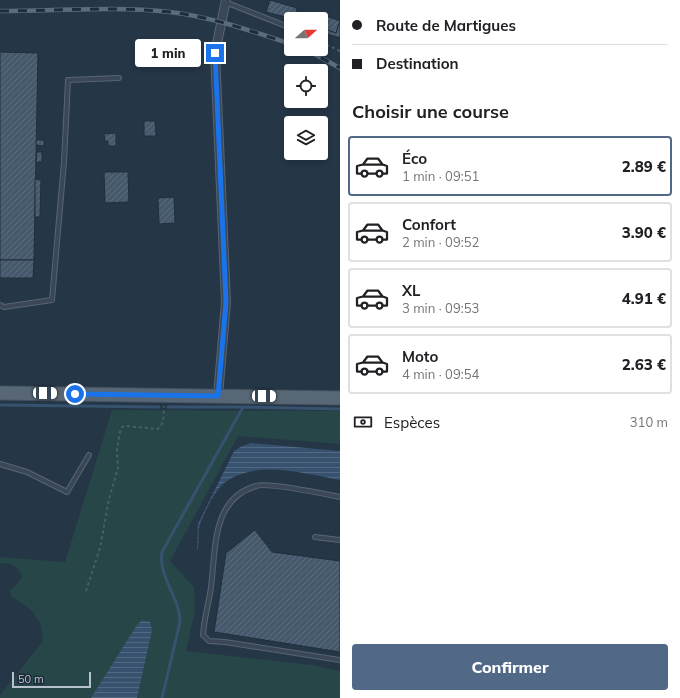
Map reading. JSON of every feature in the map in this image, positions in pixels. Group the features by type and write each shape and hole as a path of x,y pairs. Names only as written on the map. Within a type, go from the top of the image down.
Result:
{"main road":[{"path":"0,393 340,398"}],"street":[{"path":"218,396 226,302 215,53 226,1"}],"lane":[{"path":"226,1 284,25"},
{"path":"0,305 4,307 52,300 64,162 68,80 118,78"},
{"path":"0,464 27,472 67,492 89,455"},
{"path":"340,497 257,485 244,491 230,502 220,520 215,540 215,560 210,597 202,635 209,641 340,660"},
{"path":"315,537 340,540"}],"path":[{"path":"328,45 340,51"},
{"path":"86,591 100,548 109,500 118,468 117,449 120,432 122,427 126,426 160,428 163,425 164,395"}],"green space":[{"path":"112,410 340,411 340,444 238,436 170,561 194,587 195,611 186,651 312,665 340,671 340,698 0,698 0,695 43,641 40,622 30,609 11,596 10,591 22,578 21,574 17,568 11,564 0,564 0,557 65,562"}],"water":[{"path":"251,443 340,451 340,480 280,470 250,472 236,476 219,488 210,503 200,524 197,551 198,524 234,451"},
{"path":"142,620 150,622 152,630 137,698 91,698 137,625"}],"building":[{"path":"270,0 297,8 296,12 284,12 284,16 266,12"},
{"path":"328,17 340,21 336,33 328,30"},
{"path":"340,21 340,38 328,34 328,30 336,33"},
{"path":"0,52 38,53 34,260 0,260"},
{"path":"144,121 155,121 156,136 144,136"},
{"path":"116,133 116,146 108,146 108,141 105,141 104,134"},
{"path":"36,140 44,140 44,146 36,145"},
{"path":"37,152 42,152 42,162 36,162"},
{"path":"104,172 128,172 129,202 105,203"},
{"path":"35,179 41,180 40,217 35,217"},
{"path":"174,197 175,223 159,224 158,198"},
{"path":"0,260 34,260 33,278 0,278"},
{"path":"255,530 272,552 340,561 340,652 214,632 226,553"}],"waterway":[{"path":"0,405 159,407"},
{"path":"168,407 243,407"},
{"path":"162,698 180,622 177,604 163,570 162,552 243,407 340,409"}],"railway":[{"path":"0,11 127,9 170,12 201,17 246,29 284,42"},
{"path":"318,56 340,68"}],"route":[{"path":"75,394 218,396 226,302 215,53"}]}
